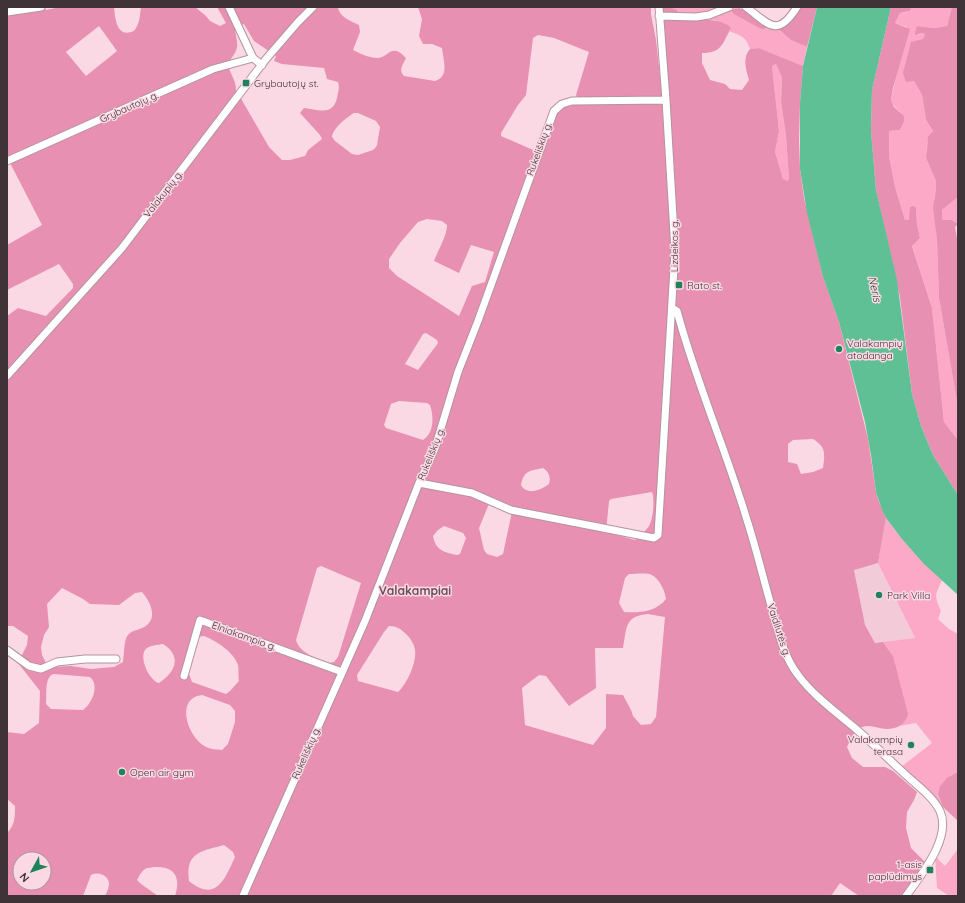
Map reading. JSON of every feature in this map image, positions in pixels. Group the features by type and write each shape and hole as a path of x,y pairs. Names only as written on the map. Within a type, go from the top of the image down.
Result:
{"street":[{"path":"7,12 41,7"},
{"path":"229,7 254,58 262,65"},
{"name":"Valakupių g.","path":"7,376 122,248 262,65 298,22 313,7"},
{"name":"Lizdeikos g.","path":"419,483 472,493 510,510 654,538 658,535 666,380 675,251 659,7"},
{"path":"659,16 696,17 709,15 729,7"},
{"path":"746,7 767,24 772,26 781,26 791,18 797,7"},
{"name":"Grybautojų g.","path":"7,161 213,69 254,58"},
{"name":"Rukeliškių g.","path":"242,896 364,621 419,483 435,448 458,372 554,111 562,104 572,101 666,100"},
{"name":"Vaidilutės g.","path":"672,308 677,311 698,379 735,481 751,531 781,641 791,665 809,689 821,701 872,743 926,794 939,810 942,834 939,843 927,866 906,896"},
{"name":"Elniakampio g.","path":"184,676 200,620 342,672"},
{"path":"7,650 29,666 41,669 58,662 85,659 116,659"}],"shaded area":[{"path":"7,7 45,7 46,10 60,7 114,7 117,25 119,29 126,33 133,31 136,28 139,22 141,7 195,7 210,21 220,26 226,23 217,7 338,7 343,16 359,25 360,32 353,50 368,57 375,58 382,57 393,51 397,51 406,58 401,70 404,76 435,81 440,79 444,72 442,48 432,44 423,44 419,36 422,19 418,7 651,7 661,86 667,86 662,7 669,7 677,10 677,19 698,19 721,22 727,24 731,28 718,49 709,53 702,53 702,63 710,80 725,84 730,89 742,90 749,80 745,60 750,49 759,48 803,66 799,140 800,169 804,198 823,277 839,322 868,439 876,492 886,518 878,563 854,570 865,625 875,643 883,642 893,656 908,714 903,723 891,729 868,726 859,728 853,735 847,747 852,758 863,767 885,767 893,771 917,792 907,812 906,828 911,848 925,862 903,896 859,896 840,883 831,896 175,896 177,889 177,878 175,874 167,868 154,867 145,869 137,880 158,896 105,896 109,887 108,880 102,874 97,873 91,875 83,896 7,896 7,833 12,827 14,821 15,806 7,799 7,732 24,734 39,723 40,691 18,663 27,645 28,636 13,626 7,626 7,316 18,308 46,316 73,288 73,284 59,264 7,290 7,245 42,225 7,157","holes":["244,24 254,41 276,56 274,61 282,64 324,68 327,79 338,82 339,88 337,98 332,107 328,110 304,108 300,113 322,139 308,150 305,156 290,160 282,160 269,147 236,90 229,66 237,47 235,28","99,26 117,51 86,76 66,52","538,35 554,38 589,52 576,95 579,103 568,105 556,113 540,153 501,136 501,133 518,105 526,95 533,38","776,64 782,78 781,102 786,136 789,179 787,181 783,179 775,152 779,131 772,66","354,113 358,113 376,121 380,127 377,145 373,150 358,155 352,154 335,141 332,137 335,130","427,219 442,221 447,225 444,238 434,261 459,273 471,245 494,252 485,282 472,286 459,316 397,276 389,268 389,259 400,243 418,222","426,333 437,340 438,343 418,370 405,364 423,334","399,401 427,403 430,405 432,424 427,437 423,440 386,428 384,425 391,404","813,439 824,451 823,468 813,472 801,474 797,464 788,462 788,444 793,440","543,468 549,475 549,484 534,491 527,490 521,485 524,476 528,472","652,492 653,504 649,526 635,540 606,532 609,501 611,499","494,498 513,507 503,554 497,557 487,554 484,550 479,528 491,499","444,526 463,533 466,538 460,554 457,555 448,553 438,548 433,536","321,566 361,583 338,657 334,662 329,663 305,652 301,649 296,640 317,568","629,574 649,574 655,577 660,584 666,599 657,607 647,611 624,612 619,603 625,578","62,588 90,604 119,605 135,593 142,592 150,604 152,613 150,621 145,627 128,635 125,644 123,662 114,667 91,669 71,666 51,667 47,665 42,655 41,647 44,635 49,627 47,604","648,614 665,617 656,717 651,724 641,725 633,716 623,695 606,694 606,728 593,745 525,725 522,688 539,675 546,676 569,706 596,688 595,648 623,648 626,629 631,620 640,615","389,626 401,629 412,641 415,650 413,666 405,684 398,692 358,681 357,675 384,632","204,636 219,644 236,660 238,665 239,681 226,694 192,682 189,674 195,640 198,637","163,644 169,649 175,659 173,669 165,679 159,683 149,674 143,659 145,650 149,647","54,674 90,677 93,680 95,689 92,699 83,710 51,709 46,704 47,682 51,675","202,695 230,705 235,711 235,722 228,744 222,750 211,749 195,738 187,720 186,712 188,704 193,698","224,845 233,852 235,857 223,880 213,889 206,890 189,881 188,871 190,864 193,858 202,851"]},
{"path":"669,7 739,7 731,10 761,29 777,28 791,40 807,47 803,66 759,48 750,49 745,39 729,31 731,28 714,20 677,19 672,8"},
{"path":"800,7 817,7 807,47 791,40 777,28"},
{"path":"891,7 911,8 910,11 900,13 895,23 910,29 891,100 894,107 904,116 904,121 900,130 889,131 889,156 895,187 905,220 909,220 910,207 914,206 916,208 920,238 912,246 932,308 944,422 958,440 958,495 933,455 921,426 912,394 900,297 876,190 871,131 872,90"},
{"path":"909,7 952,7 947,26 934,28 917,26 918,35 922,33 925,34 923,39 918,41 914,81 922,95 926,120 933,131 927,143 926,158 936,181 934,200 939,298 958,407 958,440 944,422 932,308 912,245 920,238 916,208 909,220 905,220 895,187 889,156 889,131 900,130 903,119 903,115 891,100 907,27 895,23 900,13 908,12 911,8"},
{"path":"952,7 958,7 958,197 942,210 942,220 952,220 958,224 955,227 958,244 958,407 939,298 937,240 933,207 936,181 926,158 928,137 933,131 926,120 922,95 914,81 906,82 903,73 911,42 923,39 925,34 922,33 916,35 915,33 917,26 934,28 947,26"},
{"path":"739,8 746,11 769,28 761,29 734,14 731,10"},
{"path":"776,64 782,78 781,102 786,136 789,179 787,182 783,179 775,152 779,131 772,66"},
{"path":"958,197 958,224 952,220 942,220 942,210"},
{"path":"886,518 912,550 942,580 936,596 941,611 938,619 949,629 958,634 958,773 956,773 938,794 943,807 901,767 932,743 916,723 899,726 906,720 893,656 883,642 915,638 878,563"},
{"path":"878,563 915,638 875,643 865,625 854,569"},
{"path":"958,773 958,821 943,807 938,794 940,786 947,778"},
{"path":"958,849 958,896 949,896 937,888 935,856 945,866"}],"water":[{"name":"Neris","path":"817,7 891,7 872,90 871,131 876,190 897,280 912,394 921,426 933,455 958,495 958,595 924,564 902,539 886,518 882,510 876,492 865,422 839,322 823,277 807,213 800,169 800,102 803,66"}],"place":[{"name":"Grybautojų st.","path":"246,83"},
{"name":"Rato st.","path":"679,285"},
{"name":"Valakampių atodanga","path":"839,349"},
{"name":"Park Villa","path":"879,595"},
{"name":"Valakampių terasa","path":"911,745"},
{"name":"Open air gym","path":"122,772"},
{"name":"1-asis paplūdimys","path":"930,870"}],"district":[{"name":"Valakampiai","path":"415,590"}]}
